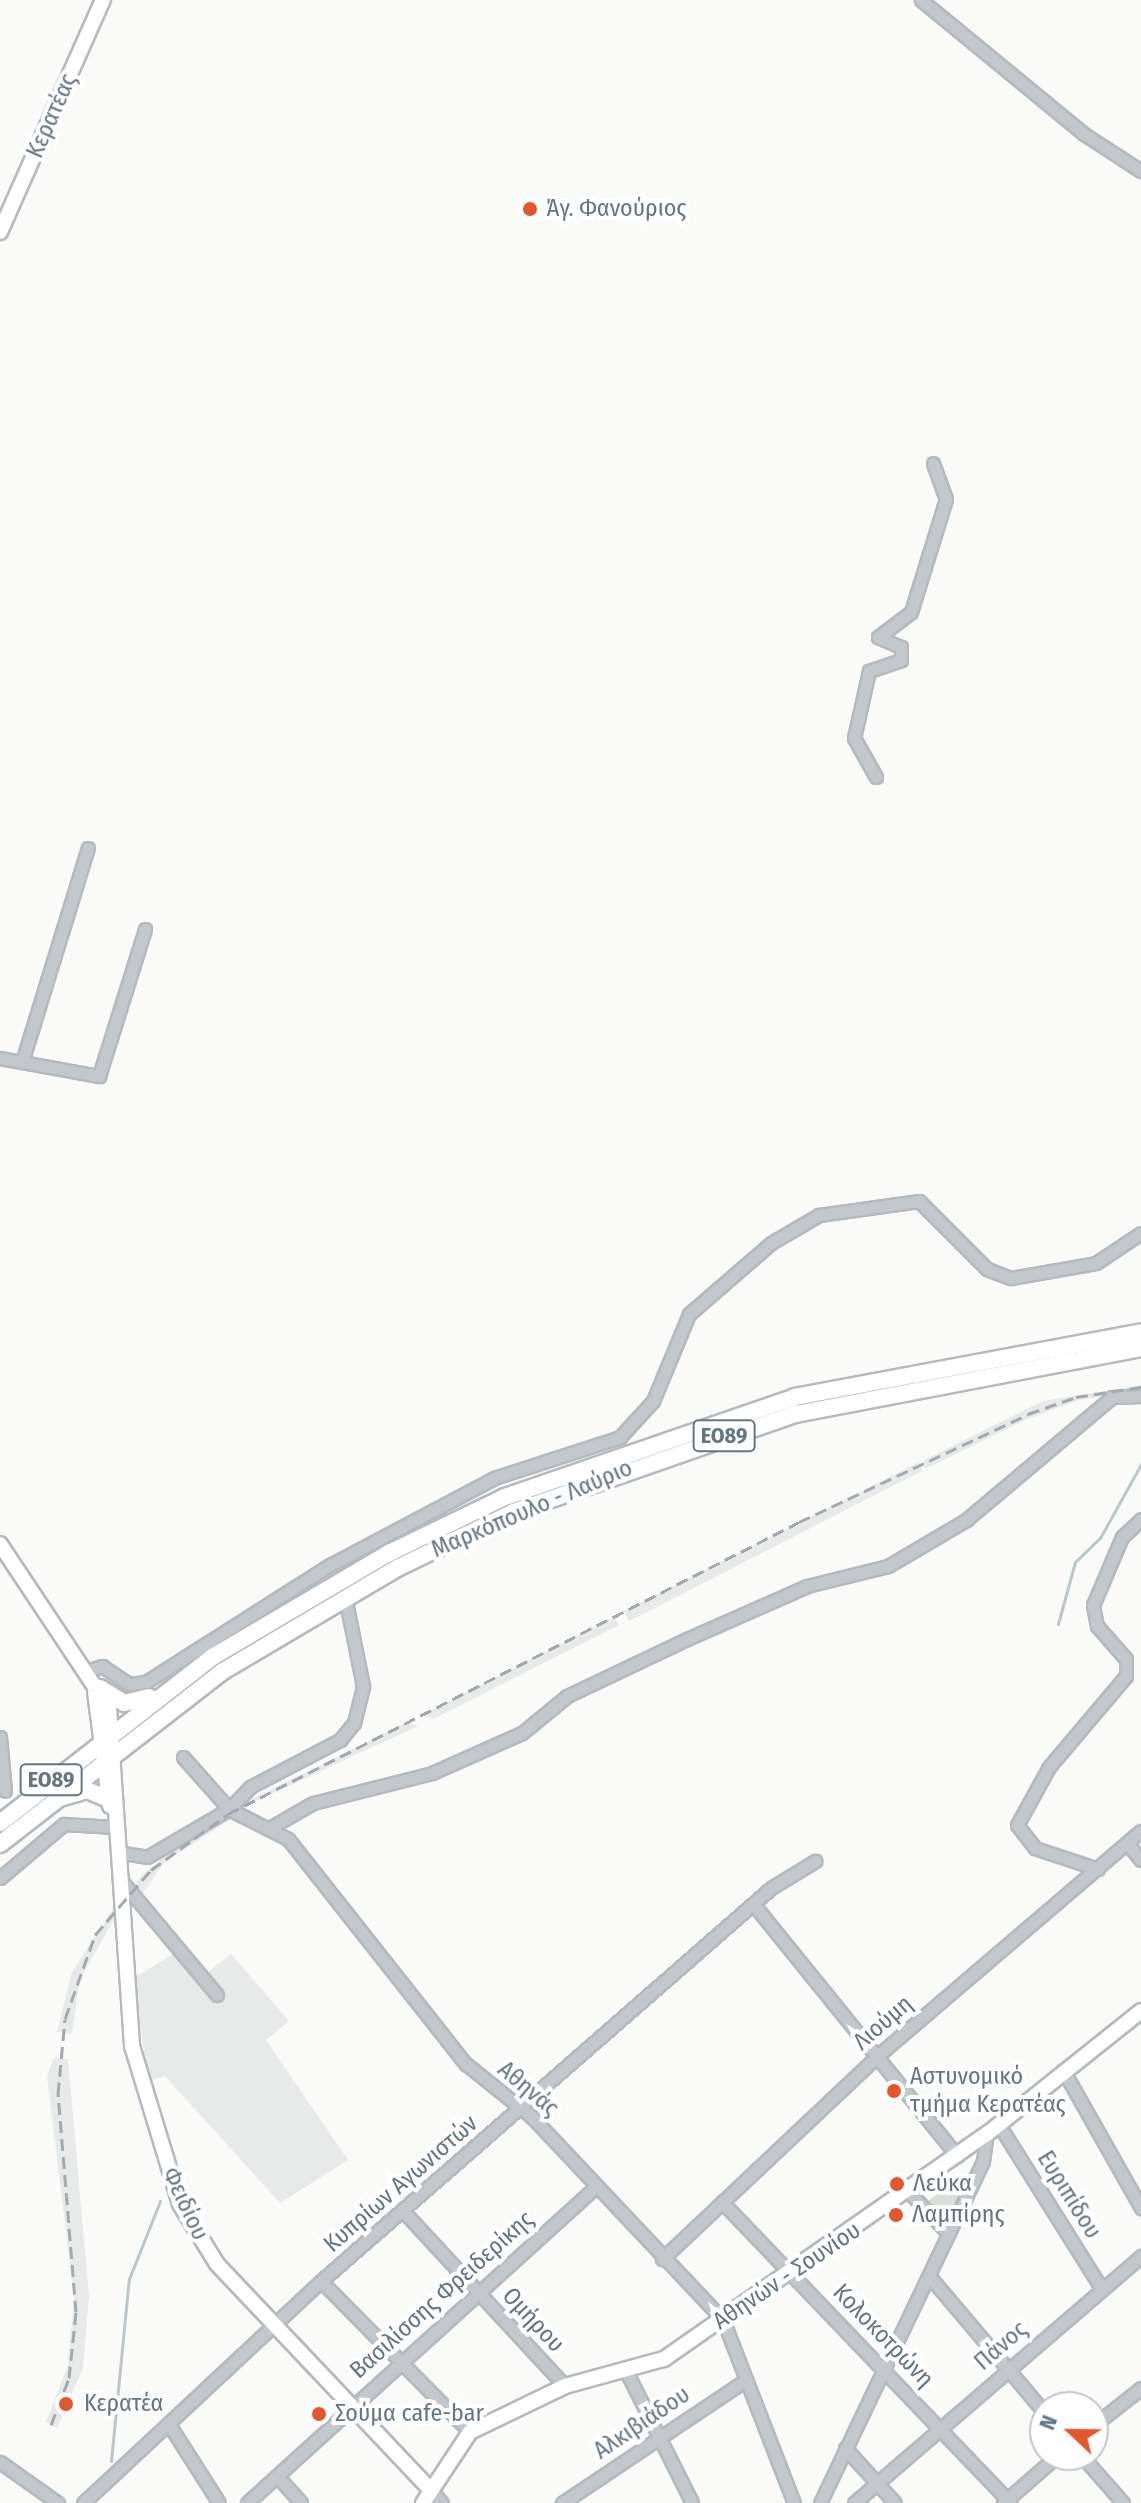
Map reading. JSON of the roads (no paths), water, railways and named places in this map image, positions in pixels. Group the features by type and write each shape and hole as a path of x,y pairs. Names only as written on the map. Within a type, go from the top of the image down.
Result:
{"highway":[{"name":"Μαρκόπουλο - Λαύριο","path":"0,1823 161,1692 389,1553 620,1452 871,1379 1141,1332"},
{"name":"Μαρκόπουλο - Λαύριο","path":"0,1844 117,1749 223,1671 345,1597 514,1512 709,1440 874,1395 1141,1348"},
{"path":"100,1688 131,1704 161,1692"},
{"path":"50,1802 78,1790 108,1799"}],"main road":[{"name":"Κερατέας","path":"0,232 103,0"},
{"path":"0,1544 100,1688 108,1734 103,1760 108,1799 115,1822"},
{"path":"89,1670 108,1734 117,1749 115,1822"},
{"name":"Φειδίου","path":"115,1822 132,2046 166,2169 209,2253 430,2489"},
{"name":"Αθηνών - Σουνίου","path":"423,2503 470,2432 565,2386 664,2359 792,2274 993,2130 1063,2070 1141,2011"}],"street":[{"path":"921,0 1084,134 1141,171"},
{"path":"876,777 854,738 869,671 901,660 901,647 878,637 911,612 946,499 933,463"},
{"path":"22,1062 88,848"},
{"path":"0,1058 99,1076 145,929"},
{"path":"89,1670 102,1666 129,1684 146,1682 330,1565 494,1478 620,1437 653,1401 689,1314 771,1243 819,1215 919,1201 987,1269 1011,1278 1096,1263 1141,1233"},
{"path":"273,1826 313,1803 401,1784 522,1733 567,1696 807,1586 888,1566 966,1520 1112,1397 1141,1396"},
{"path":"1098,1869 1035,1848 1017,1825 1049,1767 1126,1676 1126,1659 1097,1626 1093,1605 1122,1537 1141,1519"},
{"path":"117,1852 147,1857 229,1809 250,1787 324,1753 354,1723 363,1665 345,1597"},
{"path":"0,1737 5,1791"},
{"path":"183,1757 229,1809"},
{"name":"Αθηνάς","path":"229,1809 273,1826 319,1870 466,2064 522,2109 723,2320 794,2503"},
{"path":"0,1878 64,1824 115,1822"},
{"name":"Λιούμη","path":"662,2259 876,2057 1141,1831"},
{"path":"1127,1843 1141,1860"},
{"name":"Κυπρίων Αγωνιστών","path":"83,2503 170,2426 321,2281 754,1905 815,1861"},
{"path":"119,1877 217,1995"},
{"path":"754,1905 957,2156"},
{"path":"1063,2070 1141,2208"},
{"path":"820,2503 930,2277 983,2161 993,2130"},
{"name":"Ευριπίδου","path":"993,2130 1102,2289"},
{"name":"Βασιλίσσης Φρειδερίκης","path":"247,2503 399,2361 597,2186"},
{"path":"908,2191 949,2234"},
{"name":"Κολοκοτρώνη","path":"722,2202 941,2427 1007,2502"},
{"name":"Ομήρου","path":"404,2212 565,2386"},
{"name":"Πάνος","path":"854,2503 1141,2256"},
{"path":"930,2277 1029,2394"},
{"path":"321,2281 470,2432"},
{"path":"626,2371 657,2439 692,2503"},
{"name":"Αλκιβιάδου","path":"562,2503 746,2380"},
{"path":"1109,2413 1141,2388"},
{"path":"170,2426 219,2503"},
{"path":"845,2448 895,2503"},
{"path":"0,2462 58,2503"},
{"path":"1007,2502 1041,2471"},
{"path":"1095,2471 1123,2503"},
{"path":"277,2476 301,2503"},
{"name":"Φειδίου","path":"430,2489 442,2503"}],"waterway":[{"path":"1058,1624 1075,1562 1100,1538 1141,1464"},
{"path":"111,2461 129,2279 160,2201"}],"railway":[{"path":"51,2425 69,2378 76,2312 58,2094 65,2019 95,1935 151,1870 228,1814 799,1522 1028,1414 1076,1397 1141,1387"}],"place":[{"name":"Άγ. Φανούριος","path":"530,209"},
{"name":"Αστυνομικό τμήμα Κερατέας","path":"894,2091"},
{"name":"Λεύκα","path":"897,2184"},
{"name":"Λαμπίρης","path":"896,2215"},
{"name":"Κερατέα","path":"66,2404"},
{"name":"Σούμα cafe-bar","path":"319,2414"}]}
